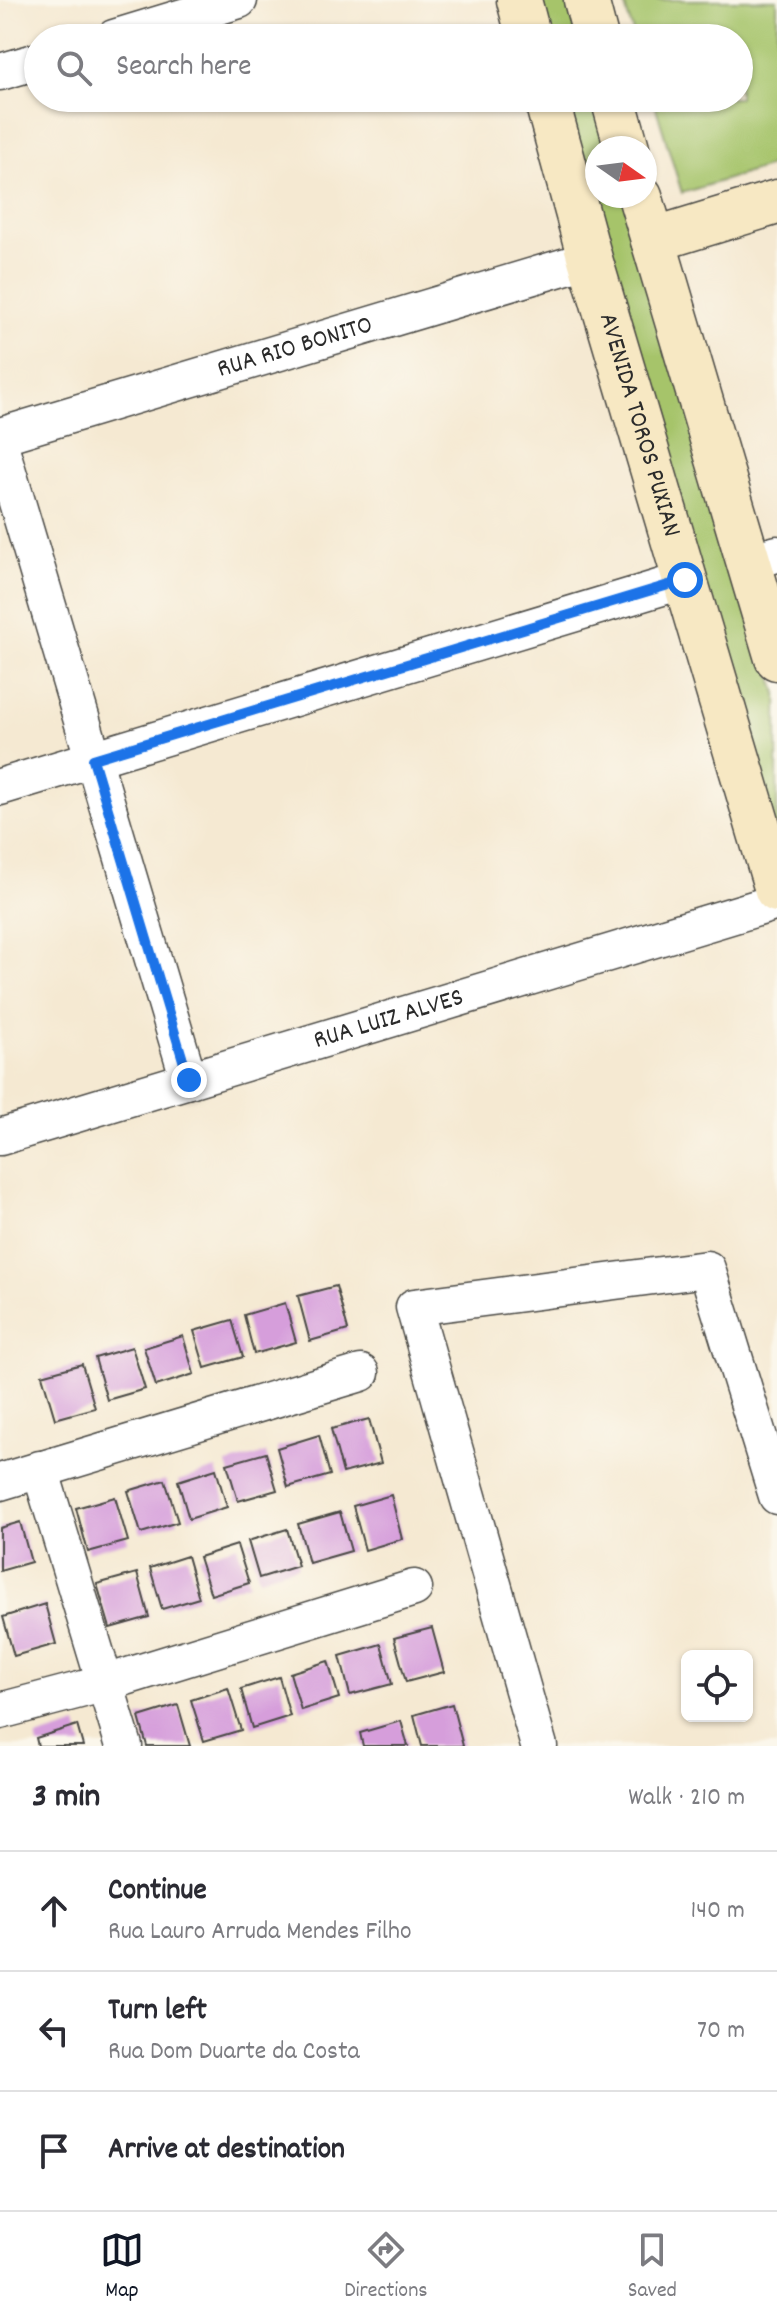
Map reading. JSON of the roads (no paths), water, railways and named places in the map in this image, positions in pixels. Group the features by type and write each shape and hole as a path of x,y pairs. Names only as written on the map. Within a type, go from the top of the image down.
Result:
{"main road":[{"path":"519,0 525,24"},
{"path":"586,0 592,24"},
{"name":"AVENIDA TOROS PUXIAN","path":"550,112 590,259 777,890"},
{"path":"617,112 624,136"},
{"path":"653,240 777,202"},
{"path":"644,208 763,558 777,658"}],"street":[{"path":"160,24 239,0"},
{"path":"0,72 24,65"},
{"name":"RUA RIO BONITO","path":"0,436 590,259"},
{"path":"0,445 189,1080"},
{"path":"0,787 685,580"},
{"name":"RUA LUIZ ALVES","path":"0,1137 777,902"},
{"path":"539,1746 414,1307 707,1269 777,1496"},
{"path":"0,1482 361,1373"},
{"path":"40,1469 124,1746"},
{"path":"0,1711 106,1683 414,1588"}]}
